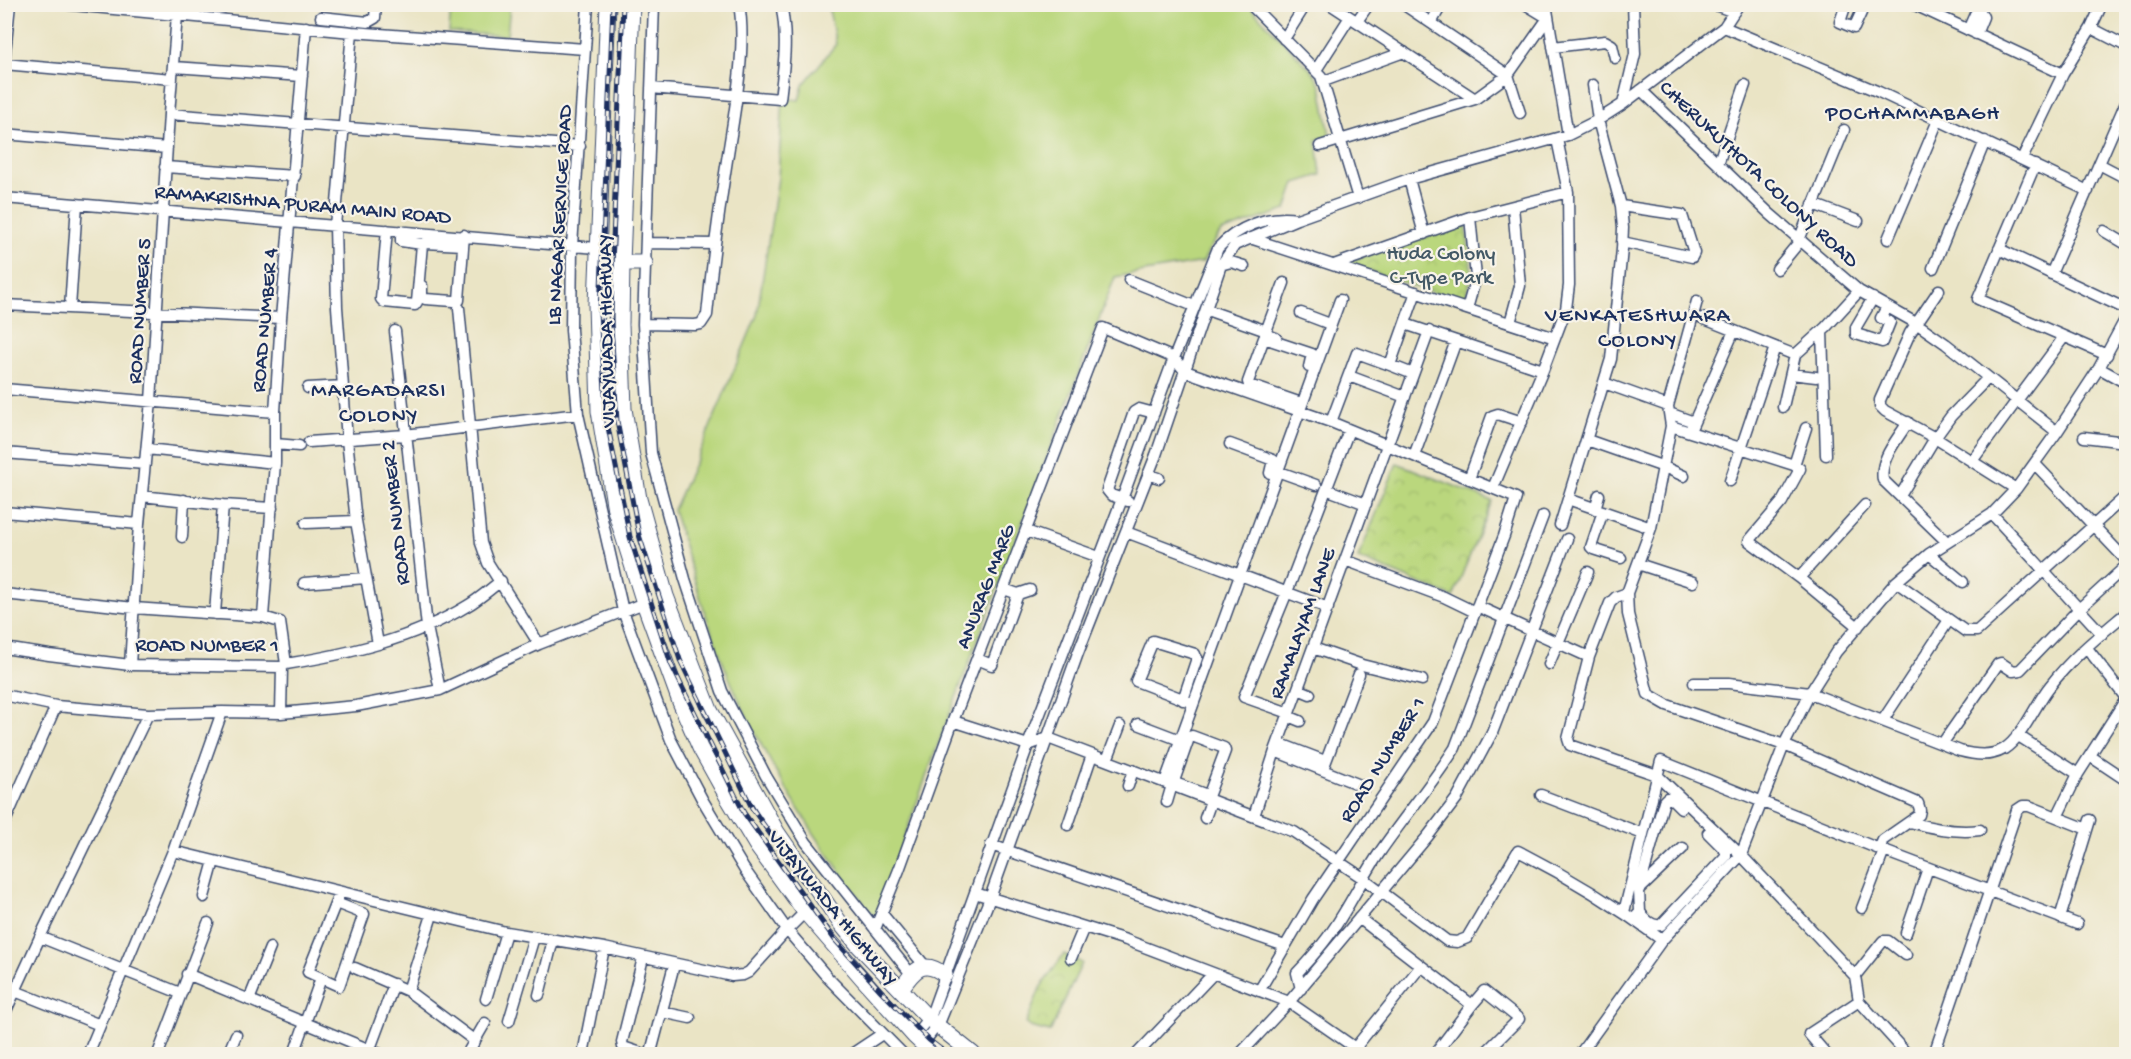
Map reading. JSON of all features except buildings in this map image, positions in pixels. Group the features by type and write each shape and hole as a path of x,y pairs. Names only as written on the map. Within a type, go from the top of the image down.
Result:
{"highway":[{"name":"VIJAYWADA HIGHWAY","path":"608,4 596,304 599,411 615,510 644,603 680,702 700,748 756,845 806,912 923,1045"},
{"name":"VIJAYWADA HIGHWAY","path":"632,4 622,263 621,324 624,410 637,487 666,596 710,710 777,832 841,924 933,1022 973,1054"},
{"path":"622,263 645,263"},
{"path":"608,471 633,464"},
{"path":"612,494 637,487"},
{"path":"756,845 777,832"},
{"path":"901,989 911,974 920,967 925,966 938,970 945,975"}],"street":[{"path":"10,4 4,63 172,79"},
{"path":"62,4 185,12 306,27 320,23 368,22 375,18 378,4"},
{"path":"320,23 322,4"},
{"path":"377,33 378,4"},
{"name":"LB NAGAR SERVICE ROAD","path":"588,4 572,246 571,330 578,414 623,611 671,740 708,809 744,868 787,930 828,978 903,1054"},
{"path":"654,4 643,324 651,453 685,579 722,691 766,776 806,842 911,974"},
{"path":"643,324 694,325 701,324 707,315 714,244 737,96 740,45 739,4"},
{"path":"651,88 780,99 786,52 786,27 781,4"},
{"path":"1284,39 1306,4"},
{"path":"1330,4 1475,99"},
{"path":"1316,70 1354,19 1369,4"},
{"path":"1403,4 1508,75 1520,113"},
{"path":"1431,23 1442,4"},
{"path":"1525,4 1548,18"},
{"path":"1266,490 1277,471 1299,405 1313,356 1264,338 1248,384 1299,405 1349,430 1493,488 1522,422 1566,309 1569,285 1568,192 1553,47 1545,4"},
{"path":"1623,104 1635,54 1633,4"},
{"path":"933,1022 953,950 1028,745 1194,306 1216,264 1235,245 1297,219 1408,179 1563,137 1598,120 1623,104 1724,27 1736,8 1712,4"},
{"path":"1846,4 1840,21 1854,28 1865,4"},
{"path":"1913,4 1938,10 1972,32 2063,74"},
{"path":"2022,159 2063,74 2091,28 2102,4"},
{"path":"1251,5 1316,70 1324,81 1358,198"},
{"path":"1972,32 1983,17 1982,8"},
{"name":"ROAD NUMBER 5","path":"130,665 139,524 151,401 169,114 172,79 185,12"},
{"path":"1320,146 1475,99 1508,75 1548,18"},
{"path":"320,23 352,32 585,49"},
{"name":"ROAD NUMBER 4","path":"263,617 275,463 275,412 281,318 306,27"},
{"path":"1724,27 1939,118 2088,191"},
{"path":"2091,28 2127,46"},
{"path":"352,32 335,226 337,307 347,440 356,521 378,644"},
{"path":"1553,47 1605,41 1612,45 1615,58"},
{"path":"1324,81 1404,52"},
{"path":"174,67 302,76"},
{"path":"1560,525 1611,359 1622,245 1621,206 1598,120 1593,85"},
{"path":"1718,164 1745,86"},
{"name":"CHERUKUTHOTA COLONY ROAD","path":"1641,90 1800,240 1859,291 1916,323 1946,344 2057,432"},
{"path":"2051,274 2127,102"},
{"path":"169,114 580,146"},
{"path":"1888,239 1939,118"},
{"path":"1777,269 1800,240 1844,130"},
{"path":"4,134 167,148"},
{"path":"1933,267 1985,141"},
{"path":"2099,164 2127,178"},
{"path":"2035,165 1978,299 2107,355"},
{"path":"165,167 295,176"},
{"path":"1408,179 1424,234"},
{"path":"1334,265 1470,217 1568,192"},
{"name":"RAMAKRISHNA PURAM MAIN ROAD","path":"4,198 401,231 426,238 597,248"},
{"path":"70,308 77,204"},
{"path":"1814,204 1858,221"},
{"path":"1510,323 1520,286 1513,206"},
{"path":"1621,206 1683,215 1694,254 1692,257 1622,245"},
{"path":"923,1045 967,956 990,898 1092,618 1137,504 1207,310 1218,248 1236,232 1266,220 1286,217 1297,219"},
{"path":"1467,309 1476,277 1470,217"},
{"path":"387,230 381,300 415,305 422,244 401,241 401,231"},
{"path":"2104,231 2127,244"},
{"path":"426,238 422,293 423,298 427,300 459,300 464,240"},
{"path":"1250,238 1554,338"},
{"path":"646,243 714,244"},
{"path":"1622,245 1697,265"},
{"path":"1999,249 2127,309"},
{"path":"1216,264 1231,262 1244,266"},
{"path":"1129,280 1194,306"},
{"path":"1284,283 1265,334 1319,354"},
{"path":"1939,290 1910,333 1880,400 1880,405 1885,411 1935,438 2016,489"},
{"path":"1783,407 1795,355 1822,331 1859,291"},
{"path":"1390,365 1416,292"},
{"path":"1873,298 1856,327 1856,334 1882,342 1890,322 1881,318 1887,307"},
{"path":"1299,405 1340,300"},
{"path":"1697,302 1669,410 1671,426 1651,528 1627,593 1628,614 1648,694 1667,705 1784,745 1918,803 1919,815 1884,840 1862,908"},
{"path":"4,305 281,318"},
{"path":"459,308 481,543 488,563 539,644"},
{"path":"1207,310 1261,329"},
{"path":"1301,313 1330,324"},
{"path":"1702,318 1795,355"},
{"path":"1581,1054 1695,892 1741,855 1784,745 1810,693 1836,652 1896,582 1929,554 1992,514 2016,489 2099,368 2127,318"},
{"path":"1405,324 1543,370"},
{"name":"ANURAG MARG","path":"875,929 1103,328 1174,358"},
{"name":"ROAD NUMBER 2","path":"395,331 427,627 440,690"},
{"name":"RAMALAYAM LANE","path":"1254,816 1299,676 1313,648 1328,608 1346,574 1345,560 1429,331"},
{"path":"1692,427 1734,331"},
{"path":"1822,331 1826,455"},
{"path":"1972,461 2064,337"},
{"path":"1414,456 1456,341"},
{"path":"1730,481 1775,347"},
{"path":"1331,422 1357,353 1413,374"},
{"path":"1174,358 1185,371 1299,405"},
{"path":"2099,368 2127,383"},
{"path":"1791,374 1816,377"},
{"path":"1349,376 1405,397"},
{"path":"1900,496 1951,416 1988,378"},
{"path":"1604,383 1669,410 1692,427 1741,448 1794,465 1800,470 1782,502 1749,541 1799,578 1858,627"},
{"path":"308,388 343,386"},
{"path":"4,389 275,412"},
{"path":"1137,504 1111,495 1107,490 1132,414 1139,409 1154,413"},
{"path":"275,444 304,444 405,435 578,414"},
{"path":"1469,479 1492,416 1498,414 1522,422"},
{"path":"1908,422 1884,461 1883,480 1947,542"},
{"path":"1671,426 1692,427"},
{"path":"1794,465 1806,428"},
{"path":"1300,721 1244,697 1349,430"},
{"path":"2084,437 2127,442"},
{"path":"1587,440 1684,476"},
{"path":"1167,802 1180,740 1179,726 1188,702 1207,667 1266,490 1273,460 1230,444"},
{"path":"147,449 275,463"},
{"path":"4,453 145,464"},
{"path":"2035,464 2127,560"},
{"path":"1277,471 1316,485"},
{"path":"1148,474 1159,478"},
{"name":"ROAD NUMBER 1","path":"1259,991 1338,862 1432,722 1504,536 1516,498 1493,488"},
{"path":"1331,491 1366,504"},
{"path":"1599,495 1605,517 1591,547 1621,558"},
{"path":"142,496 272,508"},
{"path":"1896,582 1965,631 1977,631 2127,496"},
{"path":"1568,499 1605,517 1651,528"},
{"path":"182,537 184,500"},
{"path":"215,614 223,505"},
{"path":"1799,578 1865,505"},
{"path":"4,512 139,524"},
{"path":"1992,514 2102,634"},
{"path":"1301,989 1297,973 1319,950 1340,920 1363,878 1400,824 1441,771 1455,748 1543,516"},
{"path":"306,523 356,521"},
{"path":"1026,531 1100,557"},
{"path":"1126,532 1328,608"},
{"path":"1240,1054 1301,989 1457,798 1492,733 1568,539"},
{"path":"1929,554 1963,582"},
{"path":"1345,560 1504,618 1589,657"},
{"path":"1638,564 1692,582"},
{"path":"1942,744 1998,664 2001,663 2013,671 2020,670 2079,609 2127,566"},
{"path":"1549,664 1588,572"},
{"path":"304,583 366,578"},
{"name":"ROAD NUMBER 1","path":"4,648 49,656 130,665 284,665 331,657 427,627 468,606 501,581"},
{"path":"1004,589 1018,594 1030,590"},
{"path":"1627,593 1616,597 1610,603 1589,657 1568,739 1570,745 1657,775 1741,855 1855,976 1859,1001 1907,1054"},
{"path":"4,607 5,594 134,608 263,617 280,622 284,665 281,713"},
{"path":"977,659 992,664 1018,594"},
{"path":"4,695 56,706 148,714 281,713 356,706 440,690 539,644 644,603"},
{"path":"1078,612 1092,618"},
{"path":"1694,683 1729,683 1810,693 1942,744 1979,755 1994,754 2012,743 2050,685 2127,613"},
{"path":"1883,720 1949,620"},
{"path":"1188,702 1138,683 1136,680 1153,641 1196,658 1207,667"},
{"path":"1313,648 1362,665 1422,680"},
{"path":"2057,817 2078,774 2127,698 2087,648"},
{"path":"1188,702 1196,658"},
{"path":"1299,676 1301,662"},
{"path":"1324,765 1359,674"},
{"path":"1295,690 1310,694"},
{"path":"4,824 56,706"},
{"path":"88,1054 173,851 222,712"},
{"path":"4,1015 148,714"},
{"path":"953,721 1028,745 1048,738 1294,832 1363,878 1447,940 1457,942 1467,938 1518,851 1565,874 1624,912 1637,916 1650,924 1661,925 1695,892 1727,852 1669,798 1664,801 1639,890 1637,916"},
{"path":"1138,724 1180,740"},
{"path":"1107,760 1120,726"},
{"path":"2017,735 2078,774"},
{"path":"1192,736 1224,748 1225,751 1208,794 1174,783 1175,765 1192,736"},
{"path":"1277,747 1324,765 1365,787"},
{"path":"1068,825 1092,755"},
{"path":"2090,756 2127,780"},
{"path":"1624,912 1661,760 1881,850 2077,924"},
{"path":"1128,786 1133,770"},
{"path":"1541,795 1643,834"},
{"path":"1205,818 1211,801"},
{"path":"1934,1054 2017,810 2022,806 2029,806 2057,817 2089,825 2060,918"},
{"path":"1910,822 1940,830 1965,832 1980,830"},
{"path":"991,845 1286,946"},
{"path":"1639,890 1683,848"},
{"path":"173,851 338,898 352,895 506,932 604,948 732,976 749,972 806,912"},
{"path":"204,897 214,861"},
{"path":"1906,933 1928,868"},
{"path":"975,893 1126,940 1289,1002 1364,1054"},
{"path":"347,908 352,895"},
{"path":"338,898 347,908 364,914 339,986 308,972 338,898"},
{"path":"882,914 925,966"},
{"path":"187,974 372,1053 400,987 415,970 432,915"},
{"path":"1637,916 1662,940"},
{"path":"1359,918 1472,1005"},
{"path":"158,1054 207,923"},
{"path":"1071,958 1084,927"},
{"path":"486,999 506,932"},
{"path":"40,937 180,993"},
{"path":"509,1021 534,937"},
{"path":"539,995 553,940"},
{"path":"1855,976 1883,941 1887,941 1906,955"},
{"path":"249,1000 270,948"},
{"path":"583,1054 604,948"},
{"path":"953,950 967,956"},
{"path":"643,958 622,1042 626,1050 647,1053 662,1012 674,965"},
{"path":"1355,1048 1422,966"},
{"path":"355,968 400,987 475,1041"},
{"path":"1137,1054 1213,974"},
{"path":"294,1054 321,978"},
{"path":"15,991 100,1025"},
{"path":"1435,1054 1484,991 1518,1019 1484,1054"},
{"path":"1826,1054 1804,1037 1859,1001"},
{"path":"662,1012 690,1018"},
{"path":"467,1054 484,1023"},
{"path":"852,1054 882,1034"},
{"path":"228,1054 236,1035"}],"green space":[{"path":"451,5 510,5 507,36 449,32"},
{"path":"828,5 1248,5 1314,73 1321,86 1330,136 1317,140 1321,175 1295,183 1286,210 1221,232 1203,262 1115,277 875,918 814,833 760,743 730,680 714,638 673,510 757,315 778,178 783,98 799,100 803,85 836,44"},
{"name":"Huda Colony C-Type Park","path":"1466,224 1472,276 1463,303 1352,265 1352,260"},
{"path":"1397,463 1492,501 1453,597 1358,558"},
{"path":"1064,954 1082,963 1050,1032 1030,1027 1026,1024 1040,988"}],"railway":[{"path":"613,4 600,312 607,422 630,537 671,664 744,813 835,940 929,1040 947,1054"},
{"path":"623,4 610,311 617,421 639,535 680,660 752,808 808,888"}],"district":[{"name":"POCHAMMABAGH","path":"1913,111"},
{"name":"VENKATESHWARA COLONY","path":"1638,326"},
{"name":"MARGADARSI COLONY","path":"379,401"}]}
